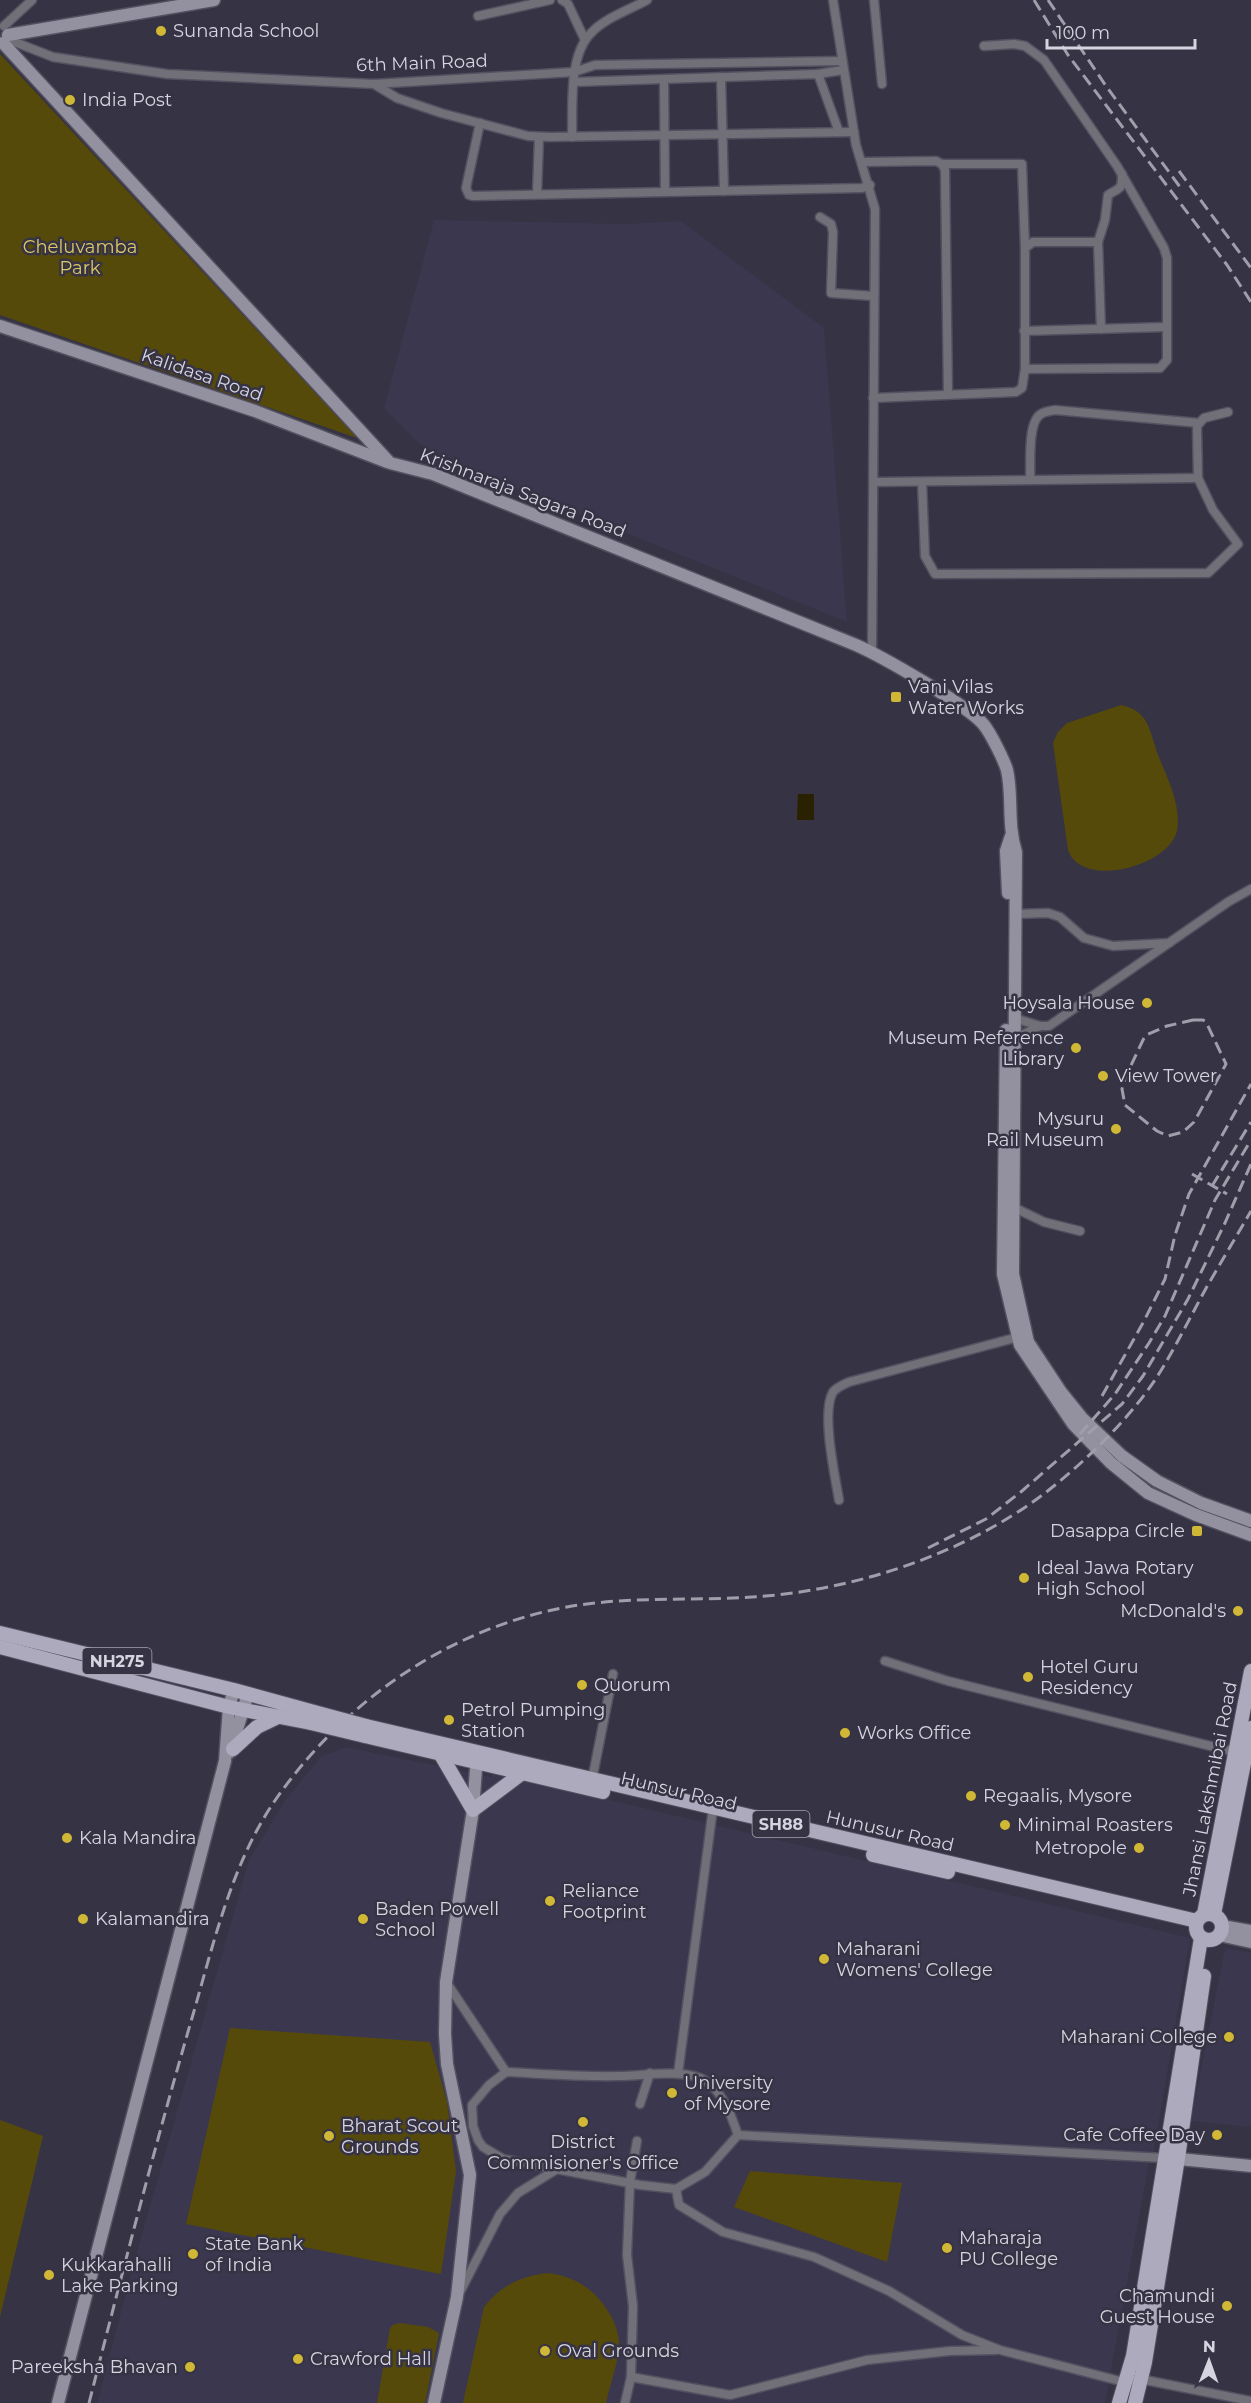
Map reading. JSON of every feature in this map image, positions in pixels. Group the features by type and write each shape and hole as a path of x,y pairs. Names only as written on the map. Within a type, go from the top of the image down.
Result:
{"main road":[{"path":"4,35 214,0"},
{"name":"Krishnaraja Sagara Road","path":"4,35 390,463 433,474 872,652 959,705 983,724 1007,770 1011,836 1016,852 1016,914 1003,1274 1020,1345 1072,1424 1111,1463 1148,1493 1196,1515 1251,1535"},
{"name":"Kalidasa Road","path":"0,326 255,411 390,463"},
{"name":"Krishnaraja Sagara Road","path":"1011,836 1006,851 1011,1018"},
{"name":"Krishnaraja Sagara Road","path":"1010,1039 1012,1274 1028,1342 1060,1392 1082,1418 1122,1456 1157,1481 1201,1503 1251,1521"},
{"name":"Hunsur Road","path":"0,1633 234,1690 313,1718 365,1731 441,1755 477,1759 521,1774 712,1812"},
{"path":"0,1647 229,1707 280,1716 313,1718"},
{"name":"Jhansi Lakshmibai Road","path":"1119,2403 1133,2356 1171,2158 1235,1752 1251,1671"},
{"path":"58,2403 225,1761 229,1707 234,1690"},
{"path":"225,1761 232,1749 248,1694"},
{"path":"232,1749 257,1727 280,1716"},
{"name":"Jhansi Lakshmibai Road","path":"1208,1927 1251,1728"},
{"name":"Hunusur Road","path":"365,1731 477,1759 592,1780 712,1812 1208,1927"},
{"path":"441,1755 473,1810"},
{"path":"434,2403 457,2297 470,2175 467,2127 447,2064 445,2034 446,1982 473,1810 477,1759"},
{"path":"473,1810 521,1774"},
{"path":"1208,1927 1251,1930"},
{"path":"1208,1927 1251,1942"},
{"path":"1171,2158 1251,2166"},
{"name":"Jhansi Lakshmibai Road","path":"1135,2403 1145,2362 1171,2158"}],"street":[{"path":"4,35 32,0"},
{"path":"478,16 549,0"},
{"path":"562,0 568,4 585,40"},
{"path":"572,137 574,72 585,40 605,22 647,0"},
{"path":"833,0 854,132 875,209 872,652"},
{"path":"874,0 882,84"},
{"name":"6th Main Road","path":"4,35 53,57 166,74 374,84 574,72 595,65 842,66"},
{"path":"984,46 1014,44 1025,46 1044,60 1122,174 1164,248 1167,258 1167,360 1160,368 1025,369"},
{"path":"574,82 818,74 842,66"},
{"path":"818,74 839,132"},
{"path":"721,77 724,190"},
{"path":"664,79 665,192"},
{"path":"374,84 397,98 480,123 539,136 854,132"},
{"path":"480,123 466,192 473,196 862,188 870,185"},
{"path":"537,194 539,136"},
{"path":"862,162 1022,164 1025,248 1025,369 1022,388 1016,392 873,398"},
{"path":"942,164 945,170 948,394"},
{"path":"1101,329 1098,242 1105,220 1108,195 1122,186 1122,174"},
{"path":"820,217 831,224 833,232 831,293 873,296"},
{"path":"1025,248 1033,242 1098,242"},
{"path":"1024,331 1166,327"},
{"path":"1030,480 1032,429 1036,418 1042,412 1055,410 1199,423"},
{"path":"922,482 925,556 935,574 1208,573 1238,544 1214,510 1198,478 1199,423 1204,418 1228,412"},
{"path":"874,482 1198,478"},
{"path":"1011,1018 1040,1026 1049,1026 1251,889"},
{"path":"1016,914 1048,913 1060,917 1084,938 1113,946 1170,943"},
{"path":"1010,1039 1040,1026"},
{"path":"1013,1207 1044,1222 1080,1232"},
{"path":"839,1500 827,1418 832,1394 837,1388 849,1382 1018,1337"},
{"path":"885,1660 948,1681 1235,1752"},
{"path":"592,1780 614,1674"},
{"path":"678,2074 712,1812"},
{"path":"446,1982 506,2072"},
{"path":"506,2072 622,2076 650,2073 678,2074 705,2080 727,2103 738,2135 705,2172 676,2189 503,2159 483,2147 467,2127 474,2101 506,2072"},
{"path":"640,2103 650,2073"},
{"path":"738,2135 1171,2158"},
{"path":"625,2403 631,2377 633,2306 627,2255 630,2182 637,2141"},
{"path":"457,2297 500,2214 518,2193 557,2169"},
{"path":"676,2189 679,2205 723,2232 814,2257 889,2291 962,2335 1000,2350 1124,2382 1140,2379 1251,2401"},
{"path":"631,2377 730,2395 867,2360 950,2351 1000,2350"}],"shaded area":[{"path":"434,220 625,224 681,221 824,328 847,622 468,469 422,446 384,408"},
{"path":"798,794 814,794 814,820 797,820"},
{"name":"University of Mysore","path":"346,1747 491,1777 492,1772 1190,1938 1153,2156 1150,2157 1105,2403 97,2403 138,2248 249,1860 286,1799 321,1757"},
{"name":"Maharani College","path":"1225,1948 1251,1953 1251,2127 1191,2121"}],"green space":[{"name":"Cheluvamba Park","path":"0,54 357,438 0,315"},
{"path":"1121,705 1142,716 1149,728 1175,801 1177,831 1171,844 1143,863 1125,869 1107,871 1090,869 1076,862 1068,850 1053,743 1058,732 1067,723"},
{"name":"Bharat Scout Grounds","path":"230,2028 430,2042 447,2102 456,2171 441,2274 186,2224"},
{"path":"0,2120 43,2136 0,2317"},
{"path":"750,2171 902,2183 887,2262 734,2207"},
{"name":"Oval Grounds","path":"548,2273 568,2278 585,2286 599,2299 614,2322 619,2350 606,2403 463,2403 484,2307 497,2293 512,2283"},
{"path":"400,2323 428,2327 439,2333 425,2403 377,2403 390,2328"}],"railway":[{"path":"1034,0 1068,55 1227,265 1251,302"},
{"path":"1048,0 1106,86 1180,187"},
{"path":"1179,171 1251,268"},
{"path":"1193,1020 1206,1022 1226,1064 1194,1122 1183,1132 1168,1136 1157,1131 1125,1105 1122,1089 1146,1035 1167,1026 1193,1020"},
{"path":"1102,1396 1165,1279 1175,1235 1189,1194 1251,1084"},
{"path":"1212,1186 1251,1122"},
{"path":"1080,1434 1115,1394 1165,1316 1215,1200 1251,1140"},
{"path":"928,1548 986,1519 1022,1491 1122,1404 1143,1376 1188,1299 1251,1164"},
{"path":"1192,1174 1227,1194"},
{"path":"89,2403 165,2114 216,1935 235,1879 259,1826 274,1802 301,1766 332,1733 365,1703 401,1676 439,1652 480,1633 523,1618 567,1607 613,1601 752,1597 829,1587 906,1566 944,1551 1014,1515 1045,1493 1090,1455 1144,1395 1176,1344 1251,1211"}],"place":[{"name":"Sunanda School","path":"161,31"},
{"name":"India Post","path":"70,100"},
{"name":"Vani Vilas Water Works","path":"896,697"},
{"name":"Hoysala House","path":"1147,1003"},
{"name":"Museum Reference Library","path":"1076,1048"},
{"name":"View Tower","path":"1103,1076"},
{"name":"Mysuru Rail Museum","path":"1116,1129"},
{"name":"Dasappa Circle","path":"1197,1531"},
{"name":"Ideal Jawa Rotary High School","path":"1024,1578"},
{"name":"McDonald's","path":"1238,1611"},
{"name":"Hotel Guru Residency","path":"1028,1677"},
{"name":"Quorum","path":"582,1685"},
{"name":"Petrol Pumping Station","path":"449,1720"},
{"name":"Works Office","path":"845,1733"},
{"name":"Regaalis, Mysore","path":"971,1796"},
{"name":"Minimal Roasters","path":"1005,1825"},
{"name":"Kala Mandira","path":"67,1838"},
{"name":"Metropole","path":"1139,1848"},
{"name":"Reliance Footprint","path":"550,1901"},
{"name":"Kalamandira","path":"83,1919"},
{"name":"Baden Powell School","path":"363,1919"},
{"name":"Maharani Womens' College","path":"824,1959"},
{"name":"Maharani College","path":"1229,2037"},
{"name":"University of Mysore","path":"672,2093"},
{"name":"District Commisioner's Office","path":"583,2122"},
{"name":"Cafe Coffee Day","path":"1217,2135"},
{"name":"Bharat Scout Grounds","path":"329,2136"},
{"name":"Maharaja PU College","path":"947,2248"},
{"name":"State Bank of India","path":"193,2254"},
{"name":"Kukkarahalli Lake Parking","path":"49,2275"},
{"name":"Chamundi Guest House","path":"1227,2306"},
{"name":"Oval Grounds","path":"545,2351"},
{"name":"Crawford Hall","path":"298,2359"},
{"name":"Pareeksha Bhavan","path":"190,2367"}]}
